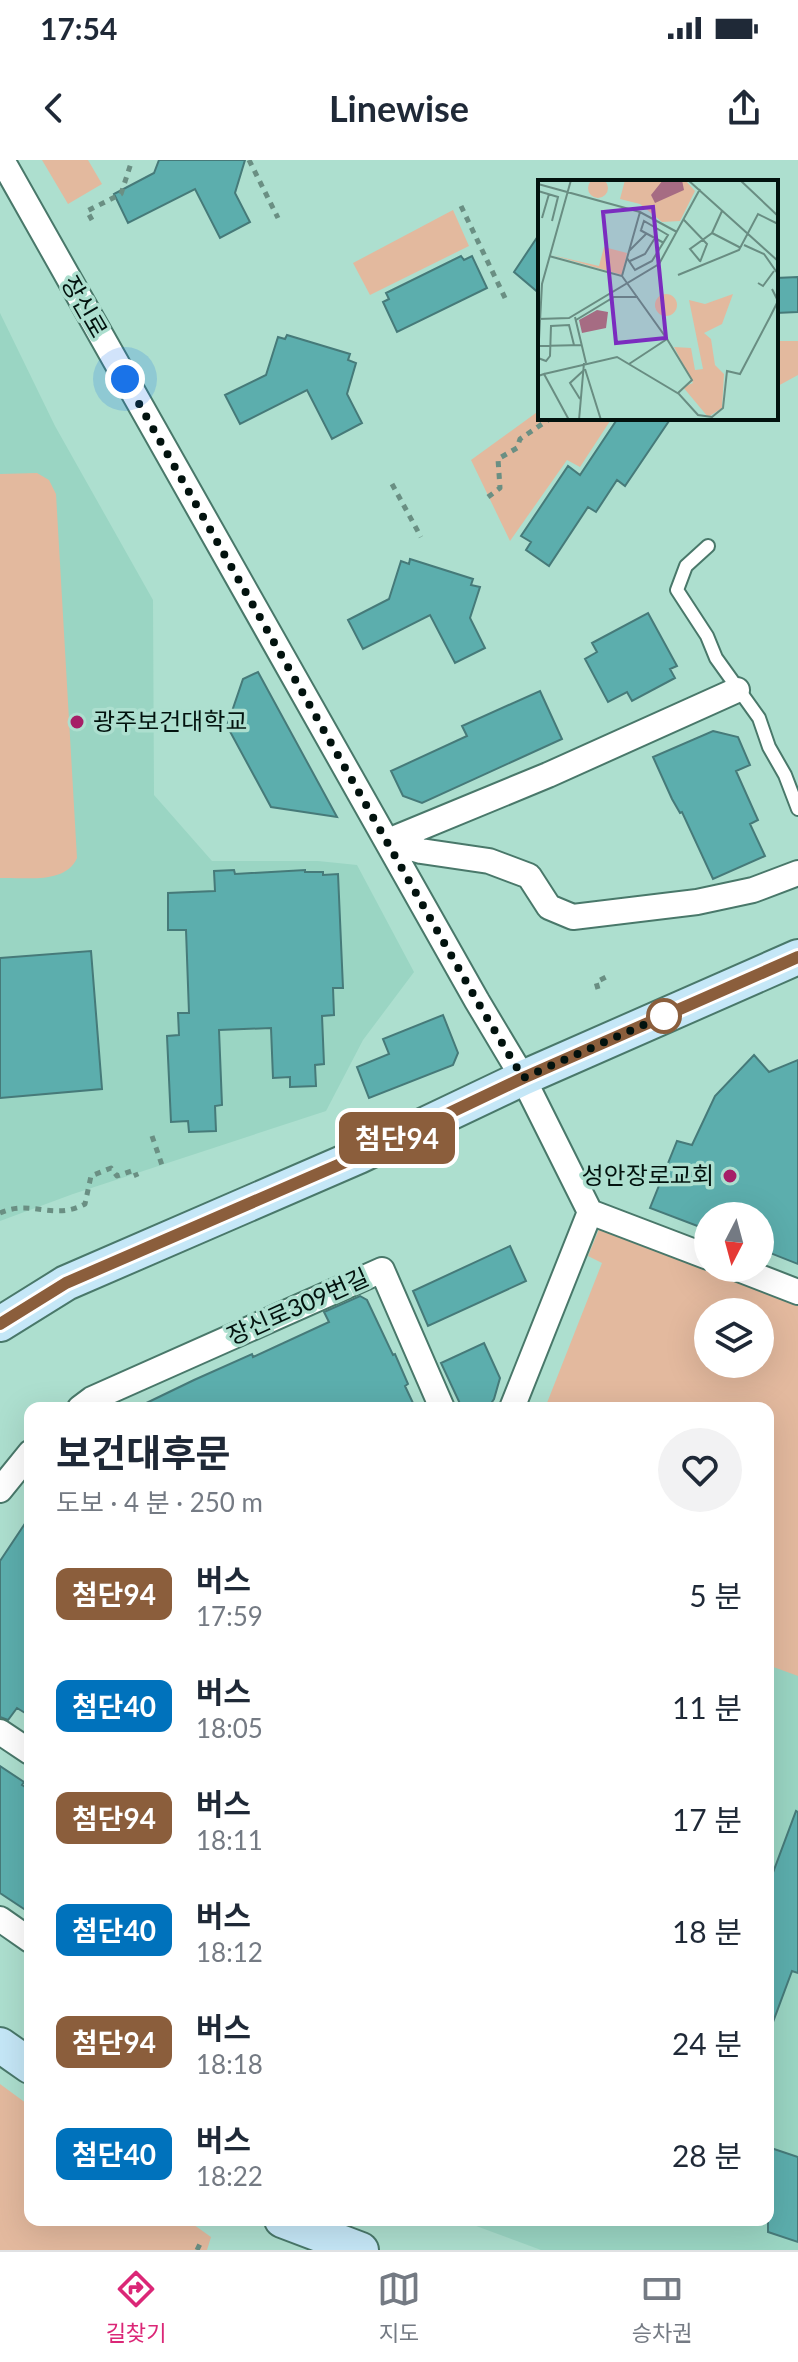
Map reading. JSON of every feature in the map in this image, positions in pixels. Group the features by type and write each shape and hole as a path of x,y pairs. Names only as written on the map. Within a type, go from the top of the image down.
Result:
{"main road":[{"path":"0,1324 66,1283 359,1156 523,1078 798,957"},
{"path":"0,2045 24,2062"},
{"path":"298,2226 361,2250"}],"street":[{"name":"장신로","path":"2,160 523,1078 590,1212"},
{"path":"388,841 548,775 737,690"},
{"path":"388,841 421,851 489,861 529,876 549,907 573,917 697,902 753,890 798,873"},
{"path":"514,1402 590,1212 694,1252"},
{"name":"장신로309번길","path":"88,1402 382,1270 439,1402"},
{"path":"772,1282 798,1292"},
{"path":"0,1490 24,1460"},
{"path":"0,1732 24,1744"},
{"path":"0,1919 24,1936"}],"lane":[{"path":"708,546 686,566 677,590 707,636 716,658 759,718 798,809"},
{"path":"785,775 798,768"}],"path":[{"path":"92,220 87,211 121,194 132,160"},
{"path":"249,160 278,218"},
{"path":"461,206 506,300"},
{"path":"488,497 500,488 498,459 517,448 520,439 548,420"},
{"path":"392,484 421,537"},
{"path":"598,989 596,982 608,976"},
{"path":"152,1136 163,1168"},
{"path":"0,1213 25,1207 71,1211 85,1204 91,1176 113,1168 117,1176 134,1170 137,1177"}],"shaded area":[{"path":"42,160 88,160 102,184 68,204"},
{"path":"453,210 469,246 370,295 353,263"},
{"name":"광주보건대학교","path":"0,313 55,426 153,600 154,795 212,861 318,861 357,865 414,972 363,1040 326,1111 0,1221"},
{"path":"778,341 798,341 798,375 778,386"},
{"path":"538,411 538,420 611,420 580,467 567,460 510,541 471,460"},
{"path":"37,473 49,480 56,494 77,858 71,867 54,876 0,878 0,474"},
{"path":"599,1229 694,1266 694,1282 736,1282 798,1306 798,1676 774,1667 774,1402 547,1402 602,1263 588,1256"},
{"path":"694,1320 694,1378 774,1378 774,1354 798,1338 798,2250 541,2250 476,2226 774,2226 774,1402 555,1402"},
{"path":"0,2084 24,2102 24,2226 195,2226 211,2237 207,2250 0,2250"}],"building":[{"path":"159,160 245,160 235,193 250,222 220,238 195,189 128,223 114,194 154,173"},
{"path":"538,236 538,292 514,272"},
{"path":"461,256 464,260 472,256 487,288 397,332 383,302 389,299 386,293"},
{"path":"798,277 798,312 778,313 778,278"},
{"path":"287,335 350,354 348,360 356,363 347,394 362,423 332,439 307,390 240,424 225,395 266,375 278,337 285,339"},
{"path":"617,420 670,420 625,486 617,480 596,512 588,507 549,566 526,550 531,542 521,536 568,466 580,475"},
{"path":"410,559 473,579 471,585 480,587 470,618 485,648 455,663 430,615 363,649 348,620 389,599 401,561 409,564"},
{"path":"648,613 677,666 670,669 675,678 632,701 627,692 608,702 585,659 597,652 592,643"},
{"path":"258,672 337,817 271,807 227,726 243,679"},
{"path":"540,691 562,739 422,803 403,796 391,771 467,736 462,726"},
{"path":"713,731 738,737 750,765 736,771 758,820 750,824 765,856 713,879 653,757"},
{"path":"234,870 235,874 305,870 323,872 323,875 338,874 343,988 333,988 334,1015 322,1016 324,1064 315,1065 316,1086 290,1087 290,1077 273,1078 271,1028 219,1030 222,1105 215,1106 216,1131 189,1132 188,1121 171,1122 167,1036 179,1035 178,1013 189,1013 186,930 168,930 168,893 215,891 214,871"},
{"path":"91,951 102,1089 0,1098 0,958"},
{"path":"443,1015 458,1053 453,1065 369,1098 357,1067 389,1054 383,1039"},
{"name":"성안장로교회","path":"754,1055 769,1072 798,1060 798,1264 774,1255 774,1202 694,1202 694,1225 650,1208 677,1141 692,1145 715,1096"},
{"path":"510,1246 526,1281 428,1326 413,1291"},
{"path":"360,1296 367,1300 395,1354 413,1402 148,1402 329,1322 324,1312"},
{"path":"484,1343 500,1378 492,1402 459,1402 441,1363"},
{"path":"24,1525 24,1712 17,1708 8,1720 0,1717 0,1561"},
{"path":"0,1766 24,1782 24,1909 0,1893"},
{"path":"796,1811 798,1973 792,1971 774,2019 774,1870"},
{"path":"774,2149 798,2157 798,2242 768,2232 768,2226 774,2226"}],"bus line":[{"name":"첨단94","path":"0,1324 66,1283 359,1156 523,1078 798,957"}],"place":[{"name":"광주보건대학교","path":"77,722"},
{"name":"성안장로교회","path":"730,1176"}],"route":[{"path":"125,379 523,1078 664,1016"}]}
